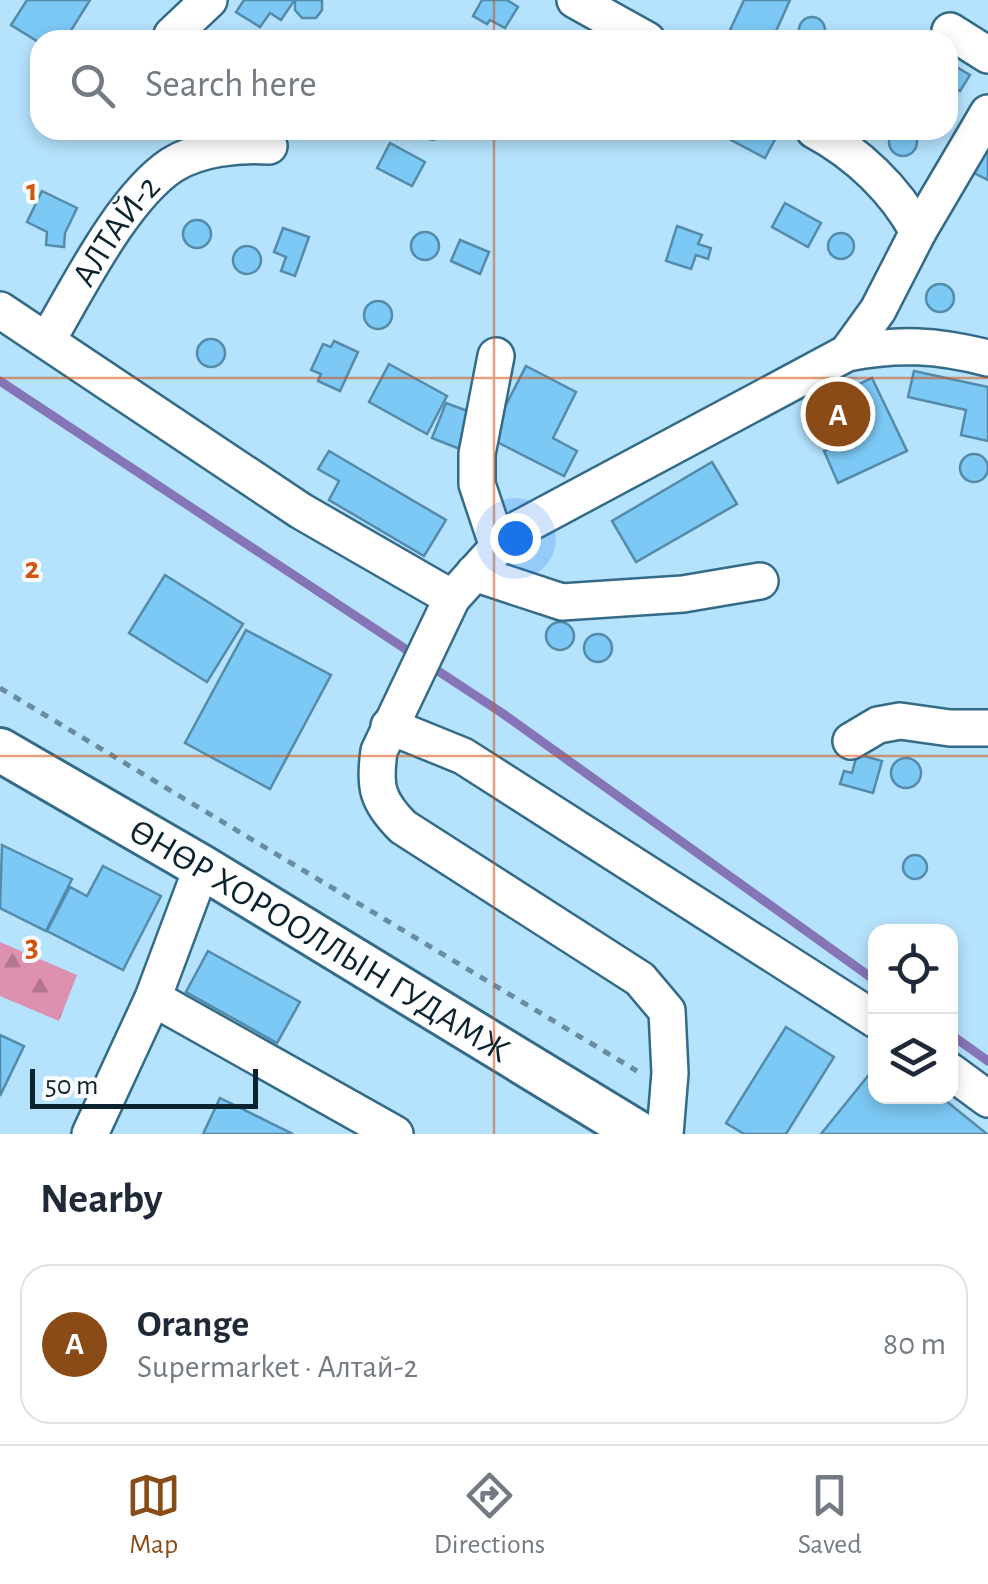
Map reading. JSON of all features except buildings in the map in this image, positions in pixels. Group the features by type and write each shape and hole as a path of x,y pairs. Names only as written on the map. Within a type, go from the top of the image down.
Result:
{"main road":[{"name":"ӨНӨР ХОРООЛЛЫН ГУДАМЖ","path":"0,750 202,866 640,1134"}],"street":[{"path":"177,30 209,0"},
{"path":"575,0 629,30"},
{"path":"958,36 988,55"},
{"path":"848,353 878,310 918,232 988,113"},
{"path":"833,140 904,204 918,232"},
{"name":"АЛТАЙ-2","path":"48,341 124,215 148,185 174,164 238,144 269,146"},
{"path":"0,310 301,511 463,586 562,602 682,594 760,581"},
{"path":"665,1134 667,1011 640,979 404,827 381,805 378,761 392,720 463,586 520,528 848,353 892,344 988,358"},
{"path":"496,356 476,469 477,484 498,547"},
{"path":"392,720 464,756 868,1015"},
{"path":"851,740 878,725 900,720 950,728 988,728"},
{"path":"90,1134 153,998 202,866"},
{"path":"153,998 395,1134"},
{"path":"958,1077 988,1099"}],"path":[{"path":"0,688 614,1055 668,1093"}],"green space":[{"path":"0,942 77,975 59,1021 0,996"}],"waterway":[{"path":"0,381 416,656"},
{"path":"429,665 868,975"},
{"path":"958,1040 988,1061"}],"place":[{"name":"Orange","path":"838,414"}]}
